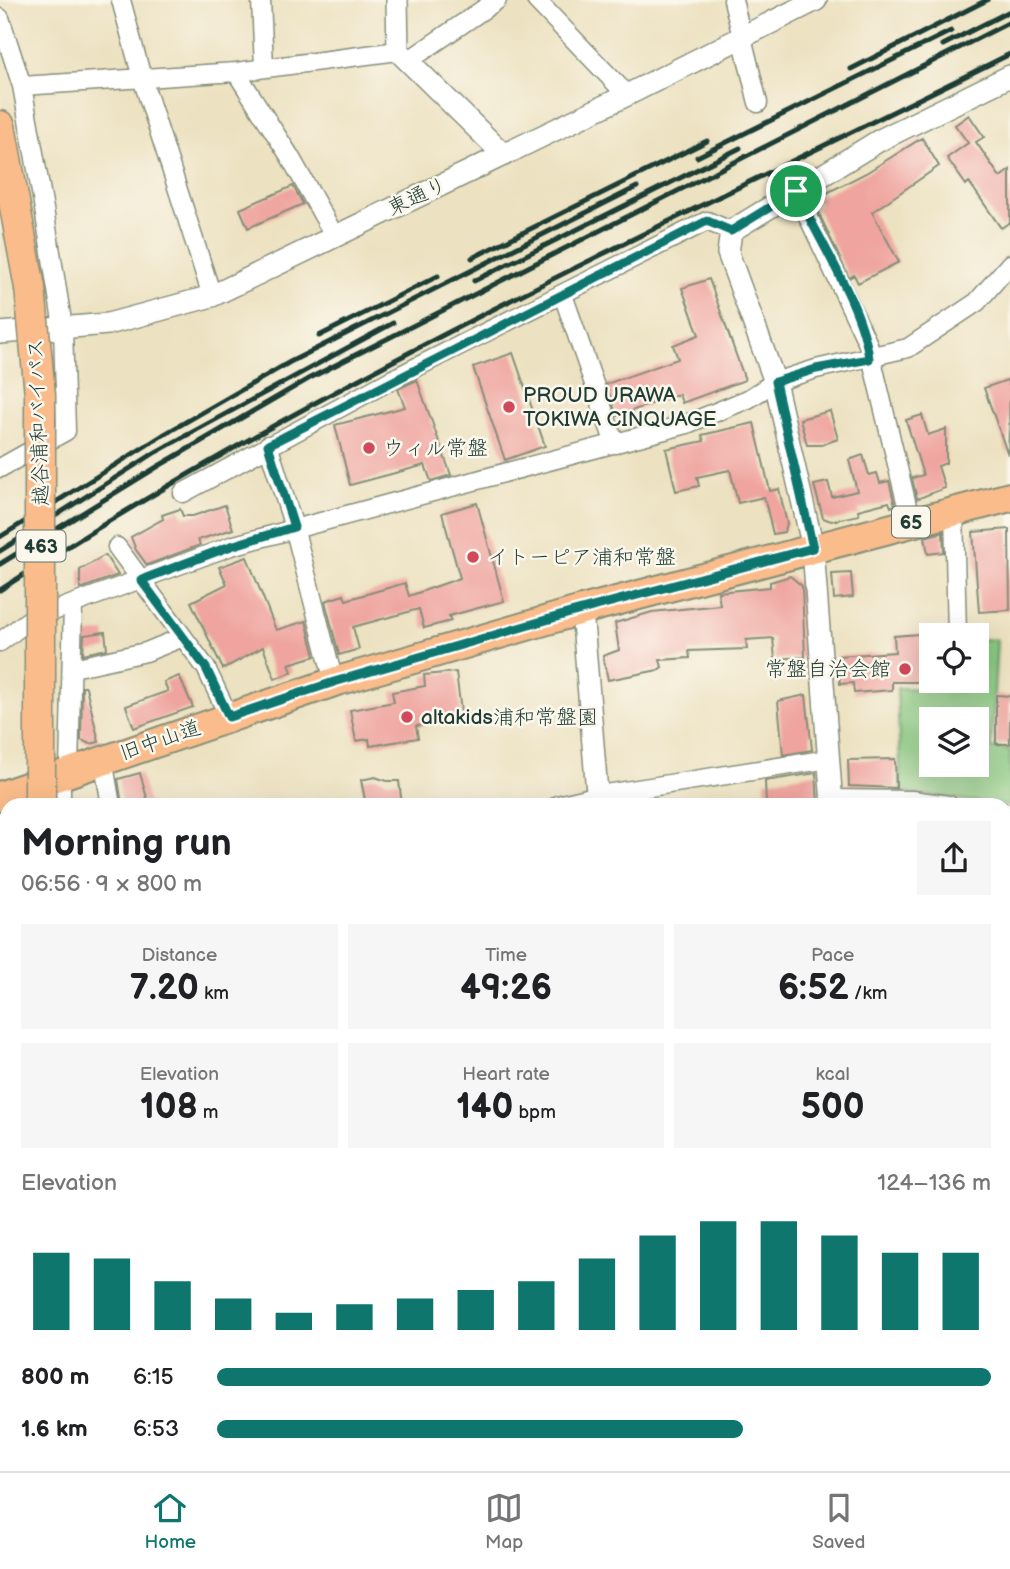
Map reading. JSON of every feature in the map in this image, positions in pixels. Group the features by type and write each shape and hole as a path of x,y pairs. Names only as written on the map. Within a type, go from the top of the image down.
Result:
{"highway":[{"name":"越谷浦和バイパス","path":"0,126 30,288 40,395 40,798"},
{"name":"越谷浦和バイパス","path":"0,211 14,289 22,395 20,798"}],"main road":[{"name":"旧中山道","path":"0,796 334,682 582,610 1010,497"}],"street":[{"path":"121,0 142,78 212,296"},
{"path":"261,0 264,66"},
{"path":"397,0 403,56 504,155"},
{"path":"22,86 236,72 264,66 403,56 498,0"},
{"path":"536,0 627,96"},
{"path":"733,0 758,103"},
{"name":"東通り","path":"0,333 107,324 212,296 334,234 627,96 816,0"},
{"path":"0,18 22,86 63,327 66,431 0,468"},
{"path":"236,72 289,155 334,234"},
{"path":"731,231 880,140 1010,76"},
{"path":"796,191 850,300 868,344 869,359 911,522"},
{"path":"183,493 268,445 457,346 707,221 731,231"},
{"path":"731,231 728,253 775,382 813,548 832,798"},
{"path":"0,642 29,620 231,546 294,527 615,444 716,414 775,382 816,369 908,348 929,337 977,302 1010,264"},
{"path":"563,295 615,444"},
{"path":"268,445 294,527 334,682"},
{"path":"954,511 957,623"},
{"path":"117,547 206,668 229,717"},
{"path":"62,798 73,668 73,604"},
{"path":"582,610 598,798"},
{"path":"73,668 146,652 183,637"},
{"path":"103,759 110,798"},
{"path":"609,798 829,759"}],"green space":[{"path":"989,640 997,640 991,748 1010,750 1010,798 948,798 901,792 897,688 919,689 919,693 989,693"}],"building":[{"path":"969,115 984,137 976,142 1000,177 1010,170 1010,222 1001,228 969,182 966,185 947,158 968,143 955,125"},
{"path":"922,138 939,166 872,212 899,262 858,283 854,275 849,278 816,207 820,205 817,198 866,173"},
{"path":"293,186 303,204 248,228 240,209"},
{"path":"709,279 745,380 682,403 679,394 617,416 606,384 678,359 673,345 699,335 682,288"},
{"name":"PROUD URAWA TOKIWA CINQUAGE","path":"513,353 545,446 505,460 473,367"},
{"path":"417,380 451,475 431,481 425,465 350,485 335,425 405,407 398,389"},
{"path":"1007,380 1010,387 1008,455 984,388"},
{"path":"830,411 838,439 821,445 807,445 800,419"},
{"path":"922,415 928,435 946,429 946,463 938,466 945,488 917,499 912,478 923,475 906,420"},
{"path":"754,423 770,491 779,489 787,524 784,532 773,534 764,497 738,503 730,470 697,477 699,486 676,491 666,449 704,441 702,435"},
{"path":"863,455 869,475 877,473 880,483 889,481 895,505 891,507 889,502 858,510 859,515 831,521 823,518 814,485 828,482 832,497 857,491 849,460"},
{"path":"477,503 504,601 449,616 451,621 424,628 419,609 353,627 359,649 339,655 325,601 344,595 346,600 405,583 409,596 460,578 442,513"},
{"path":"225,505 233,529 198,540 200,545 147,565 136,550 131,537 163,519 162,515 180,509 183,516 193,516"},
{"path":"1009,529 1010,610 979,612 973,532"},
{"path":"943,532 944,552 928,554 925,537"},
{"path":"105,555 118,575 80,589 80,570"},
{"path":"247,557 276,630 306,621 315,656 289,664 292,672 275,679 263,647 223,669 191,602 227,584 219,567"},
{"path":"851,573 853,597 834,599 832,574"},
{"path":"790,576 802,586 805,657 775,659 773,638 746,640 747,649 689,651 690,658 660,660 662,667 658,670 608,680 603,656 619,650 615,623 652,612 720,605 718,592 770,587 770,582"},
{"path":"105,632 107,649 83,654 84,635"},
{"path":"919,634 919,682 892,682 892,690 854,693 853,683 840,684 838,656 895,652 894,636"},
{"path":"456,672 462,720 416,726 418,738 370,746 369,739 356,741 350,710 394,702 392,692 425,686 424,675"},
{"path":"179,676 193,707 134,728 126,706 168,691 164,682"},
{"path":"82,687 86,687 99,742 90,744 81,740"},
{"path":"806,695 812,750 783,755 778,701"},
{"path":"996,695 1010,696 1010,744 996,744"},
{"path":"895,759 896,788 849,786 848,760"},
{"path":"140,773 147,798 121,798 118,779"},
{"path":"816,773 818,798 766,798 765,781"},
{"path":"375,777 399,781 401,798 365,798 361,780"}],"railway":[{"path":"851,69 987,0"},
{"path":"943,45 1010,11"},
{"path":"0,564 157,467 310,378 1010,22"},
{"path":"697,157 951,31"},
{"path":"0,590 121,514 370,373 625,243 1010,54"},
{"path":"472,258 707,141"},
{"path":"474,281 740,148"},
{"path":"0,537 163,435 290,362 637,187"},
{"path":"319,336 438,276"},
{"path":"0,551 156,452 393,323"}],"place":[{"name":"PROUD URAWA TOKIWA CINQUAGE","path":"509,407"},
{"name":"ウィル常盤","path":"369,448"},
{"name":"イトーピア浦和常盤","path":"473,557"},
{"name":"常盤自治会館","path":"905,669"},
{"name":"altakids浦和常盤園","path":"407,717"}],"route":[{"path":"796,191 850,300 868,344 869,359 816,369 775,382 813,548 570,613 334,682 229,717 206,668 141,580 231,546 294,527 268,445 469,340 707,221 731,231 796,191"}]}
